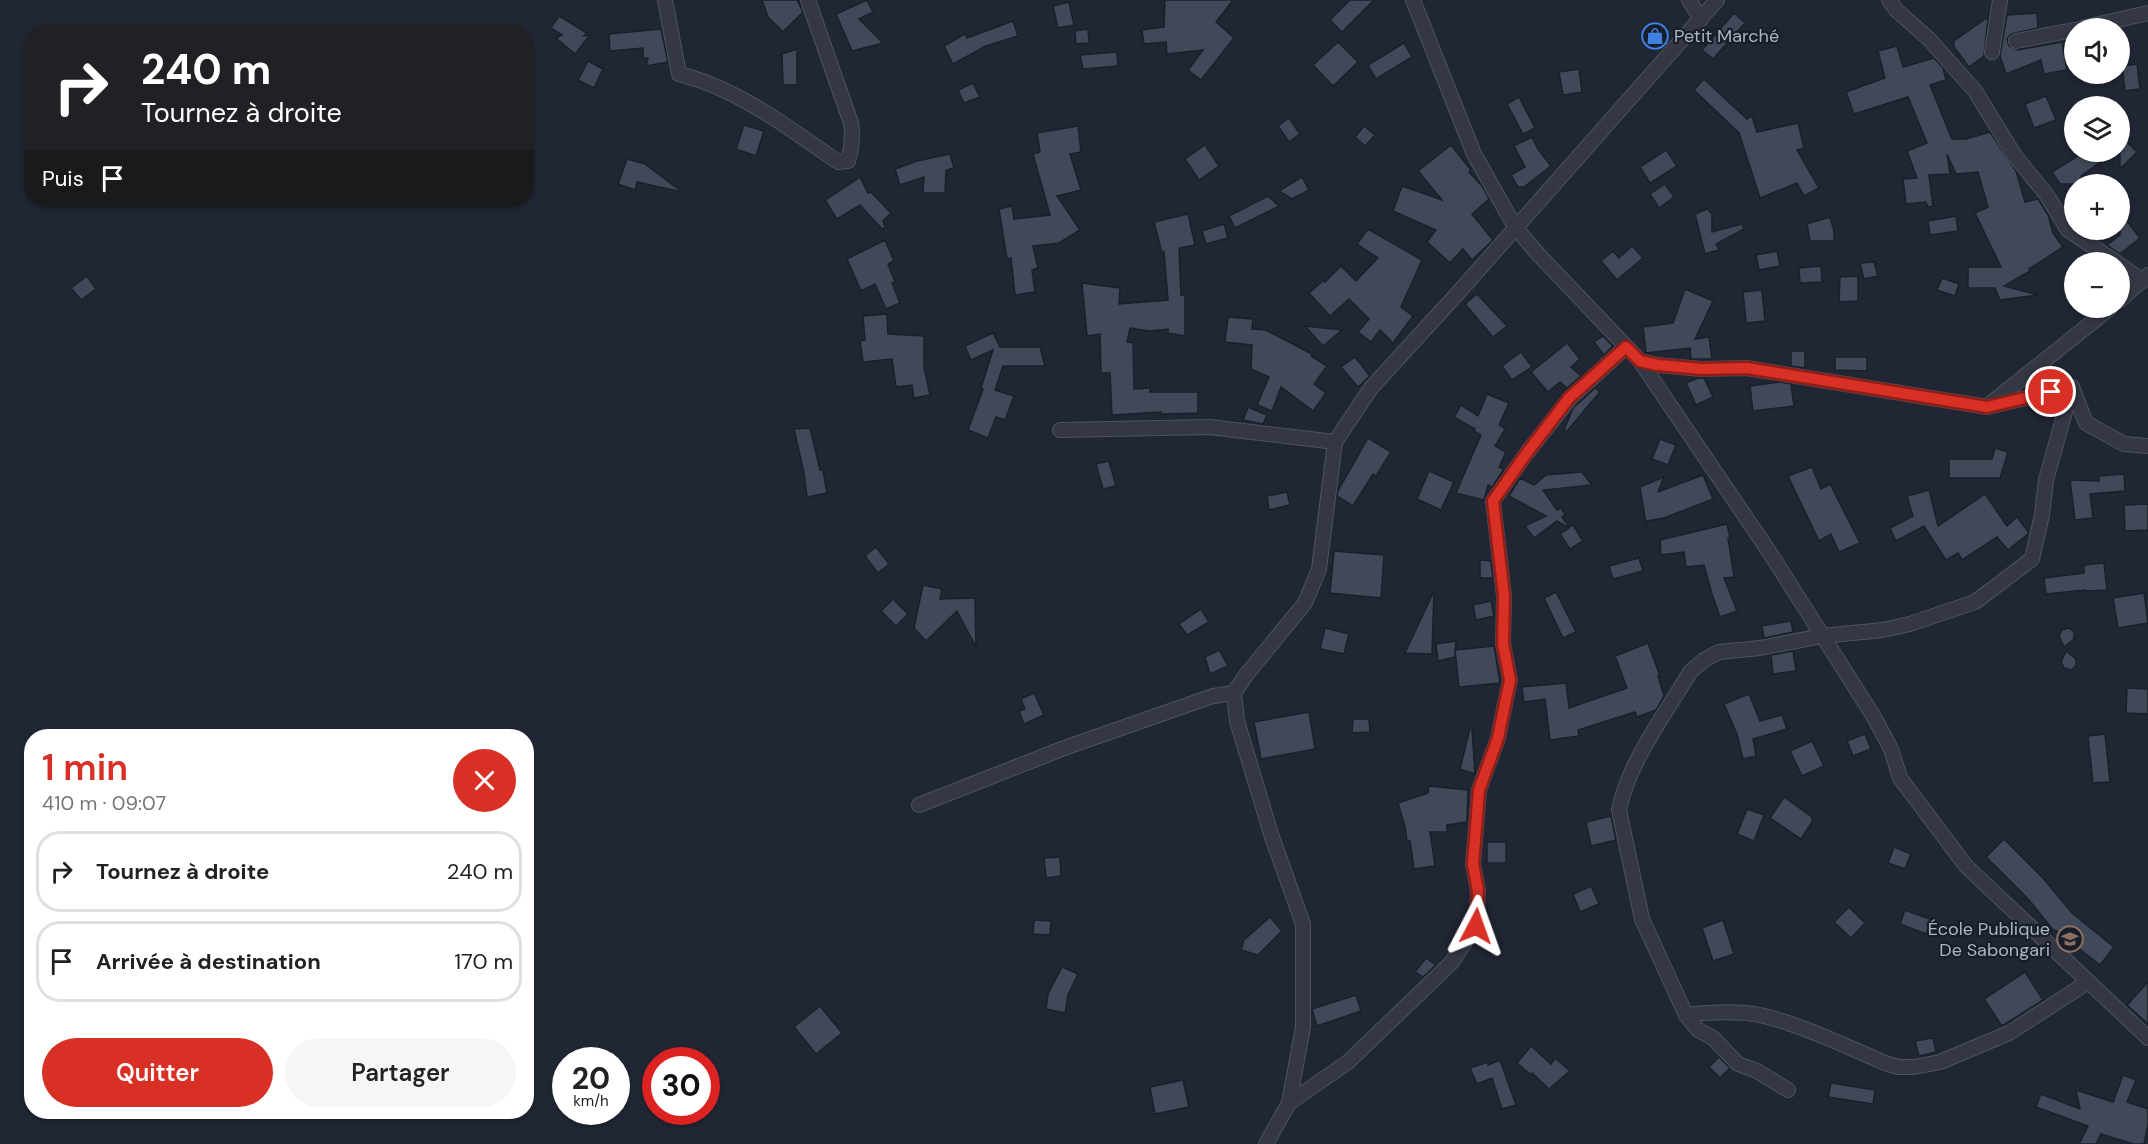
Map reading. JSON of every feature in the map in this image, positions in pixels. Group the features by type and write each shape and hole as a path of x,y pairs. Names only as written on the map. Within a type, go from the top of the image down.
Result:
{"street":[{"path":"665,0 680,75 698,79 766,112 838,162 844,163 848,161 853,138 851,123 808,0"},
{"path":"1413,0 1474,154 1515,227 1640,361 1770,553 1874,717 1891,749 1900,777 1966,866 2148,1038"},
{"path":"1689,0 1701,19"},
{"path":"1266,1144 1289,1103 1303,1027 1303,924 1271,834 1237,721 1234,693 1305,603 1319,569 1335,442 1371,388 1717,0"},
{"path":"1889,0 1896,10 1929,39 1975,90 2015,156 2046,194 2068,230 2100,252"},
{"path":"1992,52 2000,0"},
{"path":"2126,18 2148,13"},
{"path":"2016,41 2064,32"},
{"path":"2130,270 2146,278 2130,292"},
{"path":"1987,407 2098,318"},
{"path":"1289,1103 1348,1062 1451,963 1476,926 1478,891 1473,864 1479,790 1498,738 1510,680 1503,644 1504,596 1493,501 1569,398 1626,347"},
{"path":"1640,361 1702,369 1747,368 1987,407 2072,387"},
{"path":"1788,1090 1757,1071 1738,1064 1713,1038 1698,1030 1686,1015 1642,919 1619,810 1632,769 1690,672 1704,660 1719,652 1892,628 1975,602 2032,559 2042,515 2046,480 2072,387"},
{"path":"2072,387 2086,423 2124,444 2148,446"},
{"path":"1060,430 1210,428 1335,442"},
{"path":"919,804 1067,747 1213,696 1234,693"},
{"path":"1686,1015 1707,1013 1758,1015 1805,1029 1885,1063 1898,1067 1914,1067 1940,1062 2009,1033 2088,982"}],"building":[{"path":"762,0 797,0 803,12 783,32 768,17"},
{"path":"867,0 873,12 859,19 883,43 852,51 836,14"},
{"path":"1165,0 1233,0 1216,22 1234,38 1201,80 1188,70 1203,50 1167,54 1166,42 1144,44 1142,30 1164,27"},
{"path":"1350,0 1374,0 1342,32 1330,20"},
{"path":"1069,2 1074,25 1058,28 1053,6"},
{"path":"1734,13 1745,23 1713,59 1702,50"},
{"path":"2037,13 2038,28 2011,34 2007,39 2009,46 2018,50 2062,42 2064,71 2044,74 2041,60 2006,74 2000,56 2007,15"},
{"path":"559,16 587,33 584,36 590,35 575,54 556,38 562,35 551,28"},
{"path":"1988,17 1984,56 1969,67 1954,47 1954,41"},
{"path":"1013,21 1018,36 986,46 953,64 944,46 965,34 967,38"},
{"path":"661,29 668,62 646,66 648,58 643,58 643,48 610,51 609,34"},
{"path":"1088,29 1089,43 1076,44 1075,31"},
{"path":"1338,42 1358,62 1333,86 1313,65"},
{"path":"1404,43 1412,57 1376,79 1368,65"},
{"path":"1897,46 1903,67 1934,58 1943,68 1946,80 1930,85 1952,139 1966,139 1990,132 2016,171 2025,202 2038,199 2048,215 2053,233 2063,247 2029,269 2030,271 2004,286 2038,295 2000,300 1995,288 1968,288 1968,267 2001,267 1975,213 1988,207 1978,172 1956,174 1947,154 1950,174 1929,175 1933,206 1928,207 1926,202 1906,204 1903,179 1917,178 1907,151 1927,143 1908,97 1854,114 1846,92 1885,78 1878,51"},
{"path":"797,49 797,85 783,85 782,54"},
{"path":"1117,52 1118,66 1083,69 1080,55"},
{"path":"588,61 603,69 594,88 578,80"},
{"path":"2137,64 2140,89 2125,91 2124,84 2130,84 2130,65"},
{"path":"1579,69 1582,92 1563,95 1559,72"},
{"path":"1704,79 1747,119 1752,116 1757,132 1798,123 1804,148 1797,150 1819,188 1804,196 1797,183 1760,198 1739,133 1694,90"},
{"path":"973,83 980,97 964,103 958,90"},
{"path":"2046,96 2056,120 2034,128 2025,104"},
{"path":"1519,97 1535,128 1523,134 1507,104"},
{"path":"1289,118 1300,134 1289,142 1278,126"},
{"path":"744,125 764,131 756,156 736,149"},
{"path":"1078,126 1081,152 1070,154 1081,190 1057,196 1080,230 1059,243 1033,246 1038,268 1032,270 1035,292 1015,295 1011,258 1007,259 999,209 1012,206 1014,219 1050,215 1033,154 1040,152 1037,133"},
{"path":"1364,126 1375,135 1365,146 1355,137"},
{"path":"1532,137 1551,166 1524,187 1518,187 1511,175 1525,167 1514,146"},
{"path":"1205,145 1219,166 1199,180 1185,159"},
{"path":"1451,145 1471,170 1469,172 1482,186 1489,199 1472,214 1493,240 1472,260 1463,249 1450,263 1427,242 1436,230 1393,211 1402,186 1442,200 1418,171"},
{"path":"2130,145 2137,152 2130,159"},
{"path":"1666,150 1677,166 1650,183 1640,167"},
{"path":"950,154 954,168 946,170 945,193 923,193 924,177 900,185 895,169 917,161"},
{"path":"627,159 645,164 682,192 637,182 635,190 618,184"},
{"path":"2068,162 2100,162 2084,174 2064,174 2064,184 2060,184 2052,172"},
{"path":"2120,162 2127,162 2120,169"},
{"path":"860,177 868,193 871,192 891,213 883,221 885,227 882,229 860,205 837,219 825,200"},
{"path":"1302,177 1309,190 1292,199 1279,191"},
{"path":"1665,184 1674,197 1659,208 1650,194"},
{"path":"1268,196 1279,206 1235,228 1229,216"},
{"path":"1707,209 1712,214 1712,232 1742,224 1744,229 1716,244 1719,250 1705,254 1695,214"},
{"path":"1188,214 1195,245 1179,248 1181,295 1185,295 1185,336 1168,333 1168,329 1150,331 1130,328 1127,342 1133,343 1134,389 1150,388 1150,392 1198,392 1198,413 1161,414 1161,412 1112,415 1110,373 1101,373 1100,334 1087,336 1082,283 1120,288 1119,304 1168,300 1164,252 1162,253 1154,222"},
{"path":"1956,216 1958,231 1930,235 1928,221"},
{"path":"1830,217 1834,241 1810,241 1807,224"},
{"path":"1224,224 1228,238 1206,244 1202,231"},
{"path":"2130,225 2140,238 2122,252 2117,252 2107,245 2114,240 2130,240"},
{"path":"1368,229 1422,260 1401,307 1413,316 1393,343 1380,330 1371,342 1358,332 1369,319 1349,299 1330,316 1309,293 1324,280 1325,282 1341,266 1356,281 1378,258 1357,244"},
{"path":"885,240 894,261 888,264 900,303 886,309 875,284 861,291 847,259"},
{"path":"1632,246 1643,258 1617,280 1601,261 1613,251 1619,258"},
{"path":"1777,251 1780,266 1759,270 1756,255"},
{"path":"1874,262 1878,276 1864,279 1860,263"},
{"path":"1821,266 1822,282 1800,283 1799,268"},
{"path":"87,276 96,289 81,300 71,288"},
{"path":"1858,276 1858,301 1839,302 1840,277"},
{"path":"1942,278 1959,284 1955,296 1937,290"},
{"path":"1685,289 1713,301 1695,339 1709,337 1712,359 1691,359 1690,348 1646,353 1643,327 1673,323"},
{"path":"1762,290 1765,321 1746,323 1743,292"},
{"path":"1477,294 1507,326 1493,337 1465,304"},
{"path":"887,314 888,334 924,336 924,367 930,395 914,398 912,385 896,387 892,359 863,362 860,341 865,340 863,316"},
{"path":"1228,317 1253,319 1252,329 1266,330 1312,354 1311,356 1327,366 1314,384 1326,393 1313,411 1281,387 1272,411 1257,405 1269,377 1251,369 1252,345 1225,342"},
{"path":"1305,326 1342,330 1323,346"},
{"path":"993,333 1000,347 1040,347 1045,366 1003,366 995,390 1014,396 1005,420 996,417 988,438 968,430 983,389 981,388 993,350 971,360 965,346"},
{"path":"1603,336 1613,346 1604,355 1594,342"},
{"path":"1567,343 1580,359 1571,367 1581,376 1567,388 1560,382 1548,392 1531,372"},
{"path":"1791,351 1805,351 1805,368 1791,366"},
{"path":"1521,352 1532,367 1512,380 1502,366"},
{"path":"1355,357 1370,376 1358,387 1341,367"},
{"path":"1835,357 1867,357 1867,371 1835,370"},
{"path":"1704,378 1713,397 1696,405 1686,383"},
{"path":"1780,382 1791,384 1794,406 1753,411 1750,386"},
{"path":"1595,388 1600,392 1567,431 1564,430 1573,408"},
{"path":"1487,394 1509,403 1499,425 1505,429 1495,446 1506,452 1499,467 1504,469 1492,487 1488,485 1484,500 1456,493 1481,435 1454,417 1461,405 1478,416"},
{"path":"1248,407 1267,415 1263,424 1243,420"},
{"path":"810,428 820,470 823,470 827,493 807,497 794,429"},
{"path":"1368,438 1391,452 1376,476 1373,474 1353,506 1337,496 1338,491"},
{"path":"1660,439 1676,445 1668,465 1652,459"},
{"path":"1995,448 2008,452 2000,478 1949,478 1949,459 1992,459"},
{"path":"1109,461 1116,486 1103,489 1096,464"},
{"path":"1812,467 1821,489 1830,484 1860,543 1839,552 1831,534 1819,541 1788,476"},
{"path":"1429,471 1454,482 1441,510 1417,499"},
{"path":"1582,472 1592,485 1543,490 1557,510 1561,508 1565,515 1562,517 1569,527 1573,525 1583,541 1570,549 1560,534 1569,528 1557,521 1534,538 1525,526 1546,516 1509,496 1520,478 1534,485 1546,475"},
{"path":"2124,474 2125,491 2090,494 2093,518 2075,520 2070,480 2099,481 2099,476"},
{"path":"1703,475 1713,499 1646,523 1640,487 1664,477 1658,492"},
{"path":"1929,490 1938,526 1985,494 2007,526 2017,517 2029,533 2008,550 1997,537 1962,560 1958,553 1946,560 1924,526 1896,541 1890,528 1913,516 1907,496"},
{"path":"1287,492 1290,505 1269,510 1267,496"},
{"path":"2148,504 2148,530 2125,531 2124,505"},
{"path":"1727,524 1734,577 1724,578 1737,611 1720,617 1704,565 1686,567 1684,552 1661,555 1660,540"},
{"path":"876,547 889,564 878,573 865,556"},
{"path":"1334,551 1384,555 1381,598 1330,593"},
{"path":"1639,558 1643,571 1613,579 1609,566"},
{"path":"1480,560 1491,561 1493,578 1480,578"},
{"path":"2104,563 2107,590 2046,594 2044,578 2084,573 2084,565"},
{"path":"923,585 942,589 940,599 975,598 976,647 957,611 926,641 914,628"},
{"path":"1434,591 1432,654 1405,653"},
{"path":"1556,592 1576,632 1563,638 1544,598"},
{"path":"2144,593 2148,623 2118,628 2113,598"},
{"path":"893,599 908,614 896,626 881,611"},
{"path":"1491,601 1494,616 1476,620 1473,605"},
{"path":"1201,609 1209,622 1187,635 1179,624"},
{"path":"1791,621 1793,632 1764,638 1762,626"},
{"path":"1325,628 1349,634 1344,654 1320,649"},
{"path":"2069,628 2074,632 2074,639 2064,647 2059,636 2062,630"},
{"path":"1456,641 1455,657 1438,661 1436,644"},
{"path":"1648,643 1660,676 1658,676 1664,696 1656,710 1637,717 1635,712 1578,730 1579,736 1550,740 1545,699 1524,702 1522,687 1566,683 1569,708 1627,688 1615,656"},
{"path":"1494,646 1500,683 1459,687 1455,650"},
{"path":"1219,650 1228,666 1210,674 1205,657"},
{"path":"1793,651 1796,671 1773,674 1771,655"},
{"path":"2066,651 2076,659 2076,666 2071,670 2064,668 2061,662"},
{"path":"2127,688 2148,689 2148,714 2126,713"},
{"path":"1034,693 1044,715 1024,724 1019,711 1025,709 1021,699"},
{"path":"1749,694 1760,721 1782,715 1787,729 1753,739 1756,756 1743,759 1737,734 1724,704"},
{"path":"1309,712 1315,749 1261,759 1254,722"},
{"path":"1353,719 1369,719 1370,732 1352,733"},
{"path":"1470,728 1472,728 1475,774 1460,769"},
{"path":"1865,734 1871,749 1853,756 1847,741"},
{"path":"2105,734 2110,782 2093,783 2088,736"},
{"path":"1812,741 1824,766 1802,776 1790,751"},
{"path":"1429,786 1468,790 1467,822 1447,825 1447,832 1430,832 1435,866 1414,869 1410,841 1407,841 1398,803 1428,793"},
{"path":"1784,797 1812,817 1812,822 1801,839 1770,818"},
{"path":"1747,809 1764,815 1754,841 1737,834"},
{"path":"1611,816 1616,840 1591,846 1586,822"},
{"path":"2004,839 2043,878 2072,913 2114,947 2100,965 2054,931 2029,900 1986,857"},
{"path":"1487,842 1506,842 1506,863 1487,863"},
{"path":"1894,847 1911,854 1905,869 1888,863"},
{"path":"1060,857 1061,876 1046,878 1044,858"},
{"path":"1591,886 1599,904 1580,912 1573,894"},
{"path":"1849,907 1865,923 1851,938 1834,922"},
{"path":"1905,910 1932,920 1926,934 1900,924"},
{"path":"1270,917 1282,931 1258,955 1241,950 1244,940"},
{"path":"1034,920 1051,921 1050,935 1033,934"},
{"path":"1723,920 1734,954 1713,961 1702,928"},
{"path":"1426,958 1436,965 1423,977 1415,972"},
{"path":"1062,967 1078,974 1068,995 1065,1013 1046,1009 1048,994"},
{"path":"2025,972 2043,1000 2002,1026 1984,999"},
{"path":"2148,982 2148,1024 2127,1005"},
{"path":"1356,995 1361,1011 1317,1026 1312,1009"},
{"path":"820,1006 842,1033 816,1054 794,1027"},
{"path":"1933,1038 1936,1052 1919,1056 1915,1041"},
{"path":"1531,1046 1551,1064 1555,1058 1570,1071 1549,1089 1517,1063"},
{"path":"1719,1057 1730,1068 1720,1078 1709,1067"},
{"path":"1500,1060 1516,1105 1502,1109 1492,1078 1477,1084 1470,1068"},
{"path":"2123,1075 2136,1080 2127,1102 2148,1109 2144,1144 2133,1144 2101,1134 2096,1144 2079,1144 2088,1126 2036,1107 2041,1094 2080,1109 2076,1090 2113,1102"},
{"path":"1183,1080 1189,1107 1155,1114 1150,1087"},
{"path":"1831,1083 1875,1090 1873,1104 1828,1097"}],"place":[{"name":"Petit Marché","path":"1655,36"},
{"name":"École Publique De Sabongari","path":"2070,939"}],"route":[{"path":"1476,926 1478,891 1473,864 1479,790 1498,738 1510,680 1503,644 1504,596 1493,501 1569,398 1626,347 1640,361 1658,365 1702,369 1747,368 1782,376 1828,380 1911,396 1987,407 2051,392"}]}
